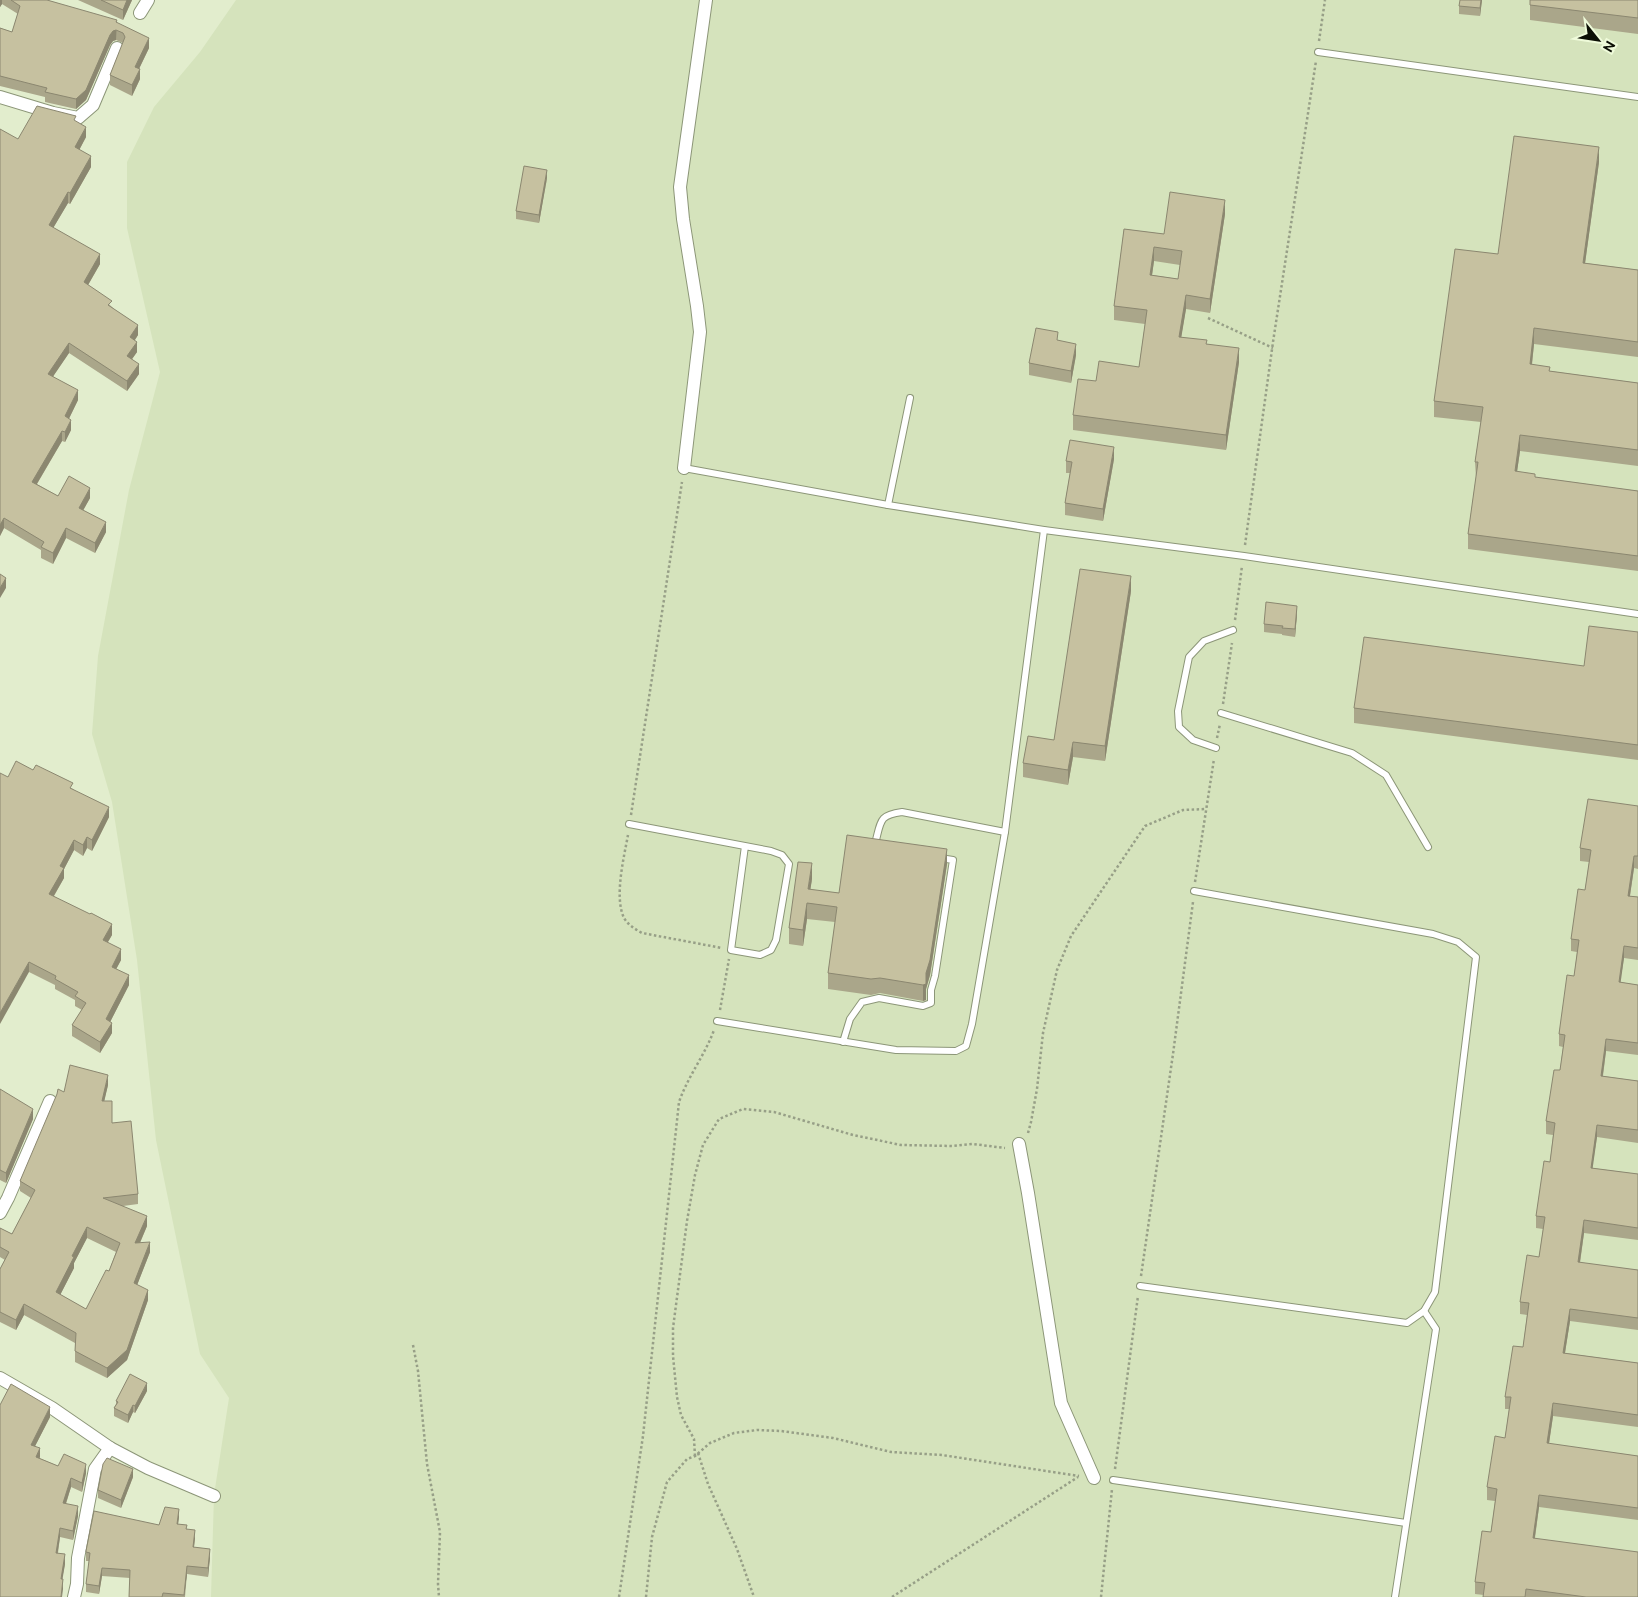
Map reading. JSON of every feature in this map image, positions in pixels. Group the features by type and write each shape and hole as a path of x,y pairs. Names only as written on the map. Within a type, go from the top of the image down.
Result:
{"street":[{"path":"140,13 148,0"},
{"path":"684,468 700,332 680,187 706,0"},
{"path":"0,97 53,113 78,118 93,105 117,48"},
{"path":"0,1213 50,1101"},
{"path":"1019,1144 1060,1404 1094,1478"},
{"path":"0,1378 52,1408 110,1448 148,1468 214,1496"},
{"path":"74,1597 77,1584 78,1558 95,1469 110,1448"}],"lane":[{"path":"1318,52 1638,97"},
{"path":"888,505 910,398"},
{"path":"684,468 888,505 1044,530 1244,556 1638,614"},
{"path":"718,1021 896,1050 956,1051 966,1046 972,1024 1005,832 1044,530"},
{"path":"1216,748 1193,740 1179,727 1178,712 1189,657 1204,641 1233,630"},
{"path":"1221,713 1352,753 1386,775 1428,847"},
{"path":"888,851 881,848 876,840 881,820 889,814 902,812 1005,832"},
{"path":"629,824 771,850 782,855 789,864 776,940 771,950 760,955 731,950 745,846"},
{"path":"844,1042 850,1019 862,1002 879,998 923,1006 931,1003 931,990 935,976 953,860 936,858"},
{"path":"1140,1286 1407,1324 1424,1311 1435,1292 1476,957 1458,942 1434,934 1194,891"},
{"path":"1395,1597 1436,1330 1424,1311"},
{"path":"1113,1480 1406,1523"}],"path":[{"path":"1101,1597 1113,1480 1194,891 1325,0"},
{"path":"1208,318 1273,348"},
{"path":"619,1597 643,1436 680,1102 684,1087 710,1043 718,1021 731,950 642,933 632,928 624,918 619,902 629,824 684,468"},
{"path":"695,1456 694,1439 681,1415 677,1397 673,1356 674,1328 687,1221 695,1175 703,1145 719,1119 743,1109 774,1112 853,1135 901,1145 952,1146 973,1144 1012,1149 1026,1137 1032,1122 1045,1024 1057,970 1071,936 1145,826 1183,810 1207,809"},
{"path":"413,1345 418,1371 427,1464 440,1532 439,1597"},
{"path":"646,1597 652,1537 667,1482 687,1459 695,1456 710,1443 734,1433 757,1430 781,1431 833,1438 891,1452 942,1455 1080,1476 892,1597"},
{"path":"698,1453 708,1484 737,1549 754,1597"}],"shaded area":[{"path":"236,0 1638,0 1638,1597 211,1597 214,1495 229,1398 200,1354 156,1140 137,960 112,802 92,734 98,656 129,490 160,372 127,228 127,162 154,107 200,52"}],"building":[{"path":"11,0 47,0 117,20 116,22 149,38 135,67 140,69 132,85 110,75 125,37 123,33 116,30 110,35 86,90 76,99 45,92 47,88 0,76 0,28 12,32 20,6"},
{"path":"101,0 127,0 123,10"},
{"path":"1460,0 1481,0 1480,8 1459,6"},
{"path":"1530,0 1638,0 1638,18 1530,5"},
{"path":"37,106 76,116 74,120 86,127 75,147 91,156 49,225 100,254 84,282 112,301 108,305 138,325 130,337 137,342 127,356 139,364 127,381 69,343 48,374 78,390 65,416 71,420 65,432 62,431 32,482 58,496 69,476 90,488 79,508 106,522 95,543 66,528 53,553 41,547 44,542 4,518 0,525 0,129 18,139"},
{"path":"1514,136 1599,147 1583,263 1638,270 1638,342 1534,328 1530,364 1550,367 1549,371 1638,383 1638,450 1520,435 1515,471 1535,474 1535,477 1638,491 1638,556 1468,534 1483,407 1434,401 1455,249 1498,254"},
{"path":"524,166 547,170 539,215 516,211"},
{"path":"1170,192 1225,200 1210,299 1186,295 1179,337 1207,340 1206,344 1239,348 1226,435 1073,415 1078,379 1096,381 1099,361 1139,367 1147,310 1114,306 1124,229 1164,234","holes":["1154,247 1182,251 1178,279 1150,275"]},
{"path":"1036,328 1058,332 1057,340 1076,344 1071,371 1029,363"},
{"path":"1070,440 1114,447 1103,509 1065,503 1072,462 1066,461"},
{"path":"1080,569 1131,576 1105,746 1073,742 1068,770 1023,763 1028,736 1054,740"},
{"path":"0,574 6,578 0,588"},
{"path":"1266,602 1297,606 1295,629 1264,624"},
{"path":"1589,626 1638,632 1638,745 1354,708 1364,637 1584,666"},
{"path":"16,761 33,770 36,765 73,783 70,788 109,807 92,840 87,837 83,845 74,840 60,866 64,868 49,894 112,924 103,940 121,949 112,967 129,975 106,1019 112,1023 100,1042 72,1025 86,1003 75,996 78,992 55,979 56,976 29,962 0,1013 0,773 8,777"},
{"path":"1588,799 1638,806 1638,856 1634,856 1628,896 1638,897 1638,948 1624,946 1619,982 1638,985 1638,1043 1606,1039 1601,1076 1638,1081 1638,1130 1597,1125 1591,1168 1638,1174 1638,1228 1584,1220 1578,1262 1638,1270 1638,1318 1570,1309 1563,1353 1638,1363 1638,1415 1553,1403 1547,1443 1638,1456 1638,1508 1539,1495 1533,1538 1638,1552 1638,1597 1586,1597 1526,1589 1525,1597 1483,1597 1485,1583 1475,1582 1482,1531 1491,1532 1497,1489 1487,1487 1495,1436 1505,1438 1511,1397 1505,1397 1513,1346 1523,1347 1529,1303 1520,1302 1527,1255 1539,1257 1545,1217 1536,1216 1544,1161 1550,1162 1555,1123 1546,1121 1554,1070 1560,1070 1565,1035 1559,1034 1567,975 1574,976 1579,940 1571,939 1578,889 1585,890 1591,850 1580,848"},
{"path":"847,835 947,849 930,960 926,973 926,984 828,973 837,907 807,903 803,930 789,928 798,862 812,863 808,889 839,893"},
{"path":"70,1065 108,1075 102,1101 112,1101 112,1123 131,1121 138,1194 103,1198 147,1216 135,1243 150,1242 134,1283 148,1290 127,1350 107,1368 75,1351 76,1333 24,1304 16,1320 0,1312 0,1269 9,1252 0,1247 0,1228 12,1234 35,1190 20,1181 58,1089 64,1092","holes":["87,1227 120,1243 109,1271 106,1270 86,1309 56,1292"]},
{"path":"0,1089 33,1109 6,1173 0,1170"},
{"path":"130,1374 147,1383 128,1415 114,1408"},
{"path":"11,1384 50,1407 31,1445 40,1448 36,1457 58,1466 64,1454 86,1464 82,1483 71,1478 63,1503 78,1506 73,1531 60,1528 56,1553 65,1554 61,1579 63,1579 61,1597 0,1597 0,1405"},
{"path":"107,1458 133,1469 121,1500 98,1490 103,1464"},
{"path":"165,1507 179,1509 177,1524 187,1525 186,1529 195,1530 193,1547 210,1549 208,1568 187,1566 184,1595 163,1593 162,1597 129,1597 130,1570 102,1568 99,1586 86,1584 90,1553 86,1551 94,1511 159,1525"}]}
